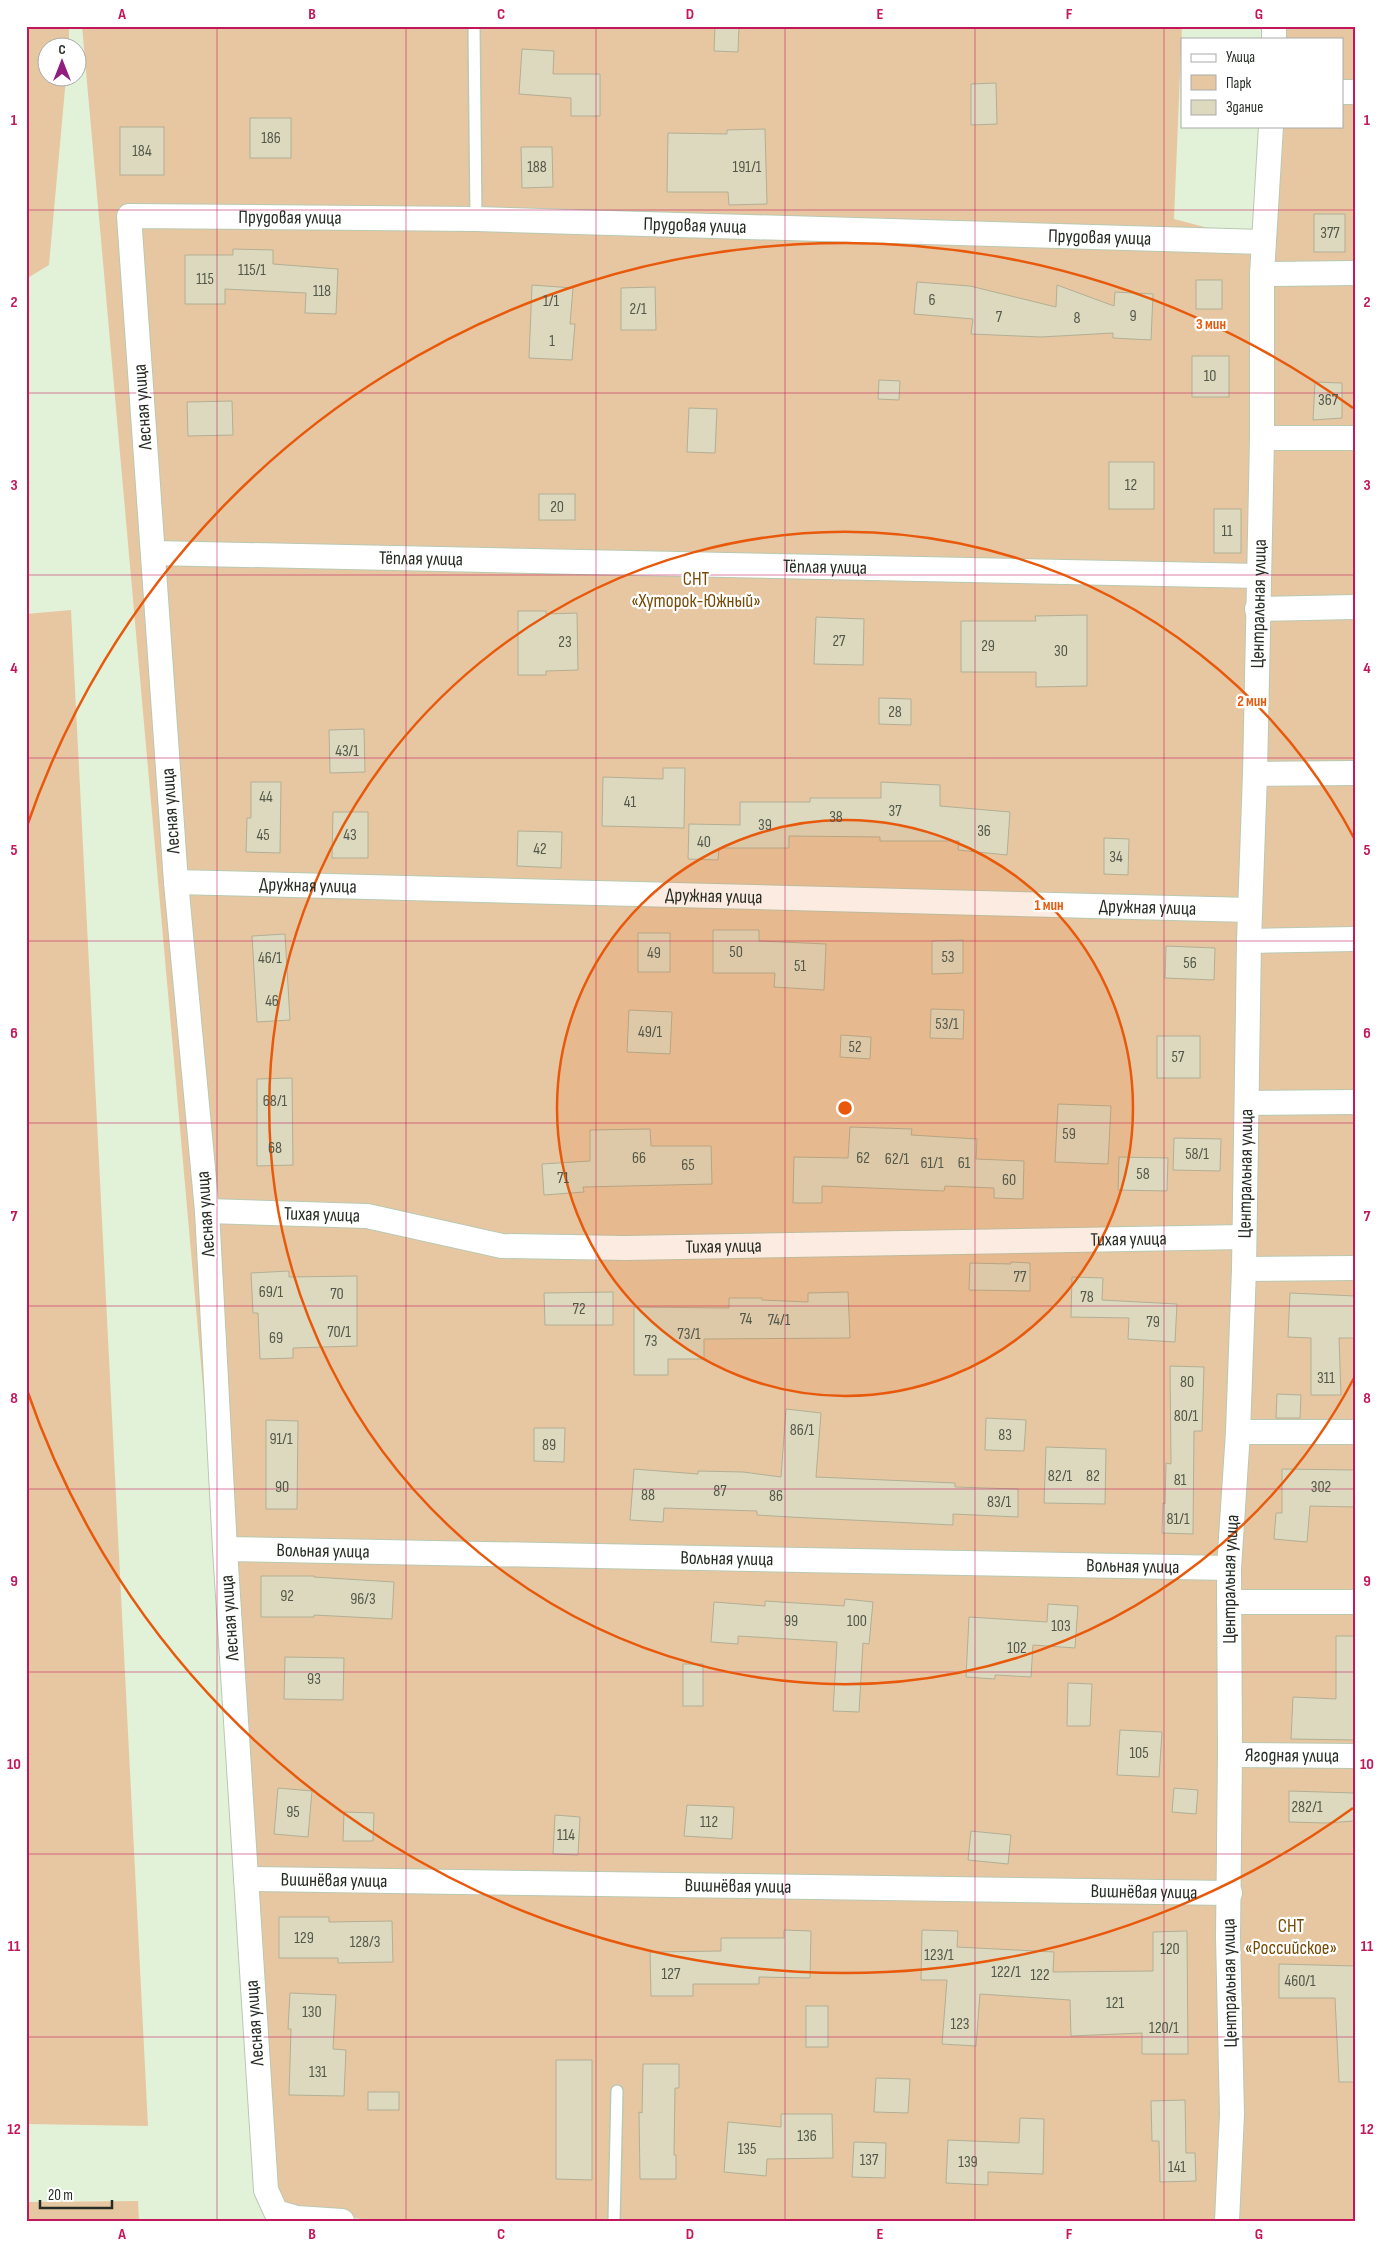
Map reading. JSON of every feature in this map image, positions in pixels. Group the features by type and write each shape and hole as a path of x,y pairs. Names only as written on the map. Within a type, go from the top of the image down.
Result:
{"street":[{"name":"Центральная улица","path":"1227,2221 1232,2114 1228,1937 1230,1893 1229,1568 1238,1432 1244,1269 1249,941 1255,774 1262,438 1262,242 1271,128"},
{"name":"Прудовая улица","path":"129,216 476,219 1262,242"},
{"name":"Лесная улица","path":"129,216 176,882 207,1211 225,1549 266,2190 276,2212 297,2218 342,2221"},
{"path":"1262,274 1355,273"},
{"path":"1262,438 1355,438"},
{"name":"Тёплая улица","path":"153,552 1259,576"},
{"path":"1257,609 1355,607"},
{"path":"1255,774 1355,772"},
{"name":"Дружная улица","path":"176,882 1250,910"},
{"path":"1249,941 1355,939"},
{"path":"1248,1104 1355,1102"},
{"name":"Тихая улица","path":"207,1211 367,1216 512,1247 635,1248 1244,1237"},
{"path":"1244,1269 1355,1268"},
{"path":"1238,1432 1355,1432"},
{"name":"Вольная улица","path":"225,1549 1229,1568"},
{"path":"1229,1602 1355,1602"},
{"name":"Ягодная улица","path":"1230,1754 1355,1756"},
{"name":"Вишнёвая улица","path":"246,1880 1230,1893"}],"lane":[{"path":"474,26 476,219"},
{"path":"614,2221 617,2091"}],"green space":[{"path":"26,26 69,26 69,38 38,38 38,88 65,88 49,265 26,279"},
{"name":"СНТ «Хуторок-Южный»","path":"82,26 1182,26 1174,219 1262,242 1271,128 1344,128 1344,38 1274,38 1274,26 1355,26 1355,2221 378,2221 276,2208 88,88 88,38 83,38"},
{"path":"71,610 148,2126 26,2124 26,614"},
{"path":"138,2201 139,2221 26,2221 26,2202"}],"building":[{"path":"715,26 739,26 738,52 714,51"},
{"path":"522,49 554,51 553,74 600,74 600,116 571,116 571,98 519,94"},
{"path":"996,83 997,124 971,125 971,84"},
{"path":"250,118 291,118 291,158 250,158"},
{"path":"120,127 164,127 164,175 120,175"},
{"path":"765,129 767,204 729,205 728,192 667,192 668,133 727,134 727,130"},
{"path":"521,147 552,147 553,187 522,188"},
{"path":"1314,214 1345,214 1345,252 1314,252"},
{"path":"233,249 273,250 273,264 338,269 336,314 305,313 306,293 225,289 225,304 185,304 185,255 233,255"},
{"path":"1196,280 1222,280 1222,309 1196,309"},
{"path":"917,282 970,286 1056,307 1057,285 1114,306 1115,292 1153,294 1151,340 1113,338 1113,333 1041,337 971,334 973,319 914,314"},
{"path":"532,285 573,288 570,324 575,324 572,360 529,358"},
{"path":"655,287 656,330 621,330 621,288"},
{"path":"1192,356 1229,356 1229,397 1192,397"},
{"path":"879,380 900,381 899,400 878,399"},
{"path":"1315,382 1342,383 1342,418 1313,420"},
{"path":"232,401 233,435 188,436 187,402"},
{"path":"689,408 717,409 715,453 687,452"},
{"path":"1109,462 1154,462 1154,509 1109,509"},
{"path":"539,494 575,494 575,520 539,520"},
{"path":"1214,509 1241,509 1241,553 1214,553"},
{"path":"518,611 546,611 546,614 577,613 578,670 546,671 546,675 518,675"},
{"path":"1087,615 1087,686 1036,687 1036,672 961,672 961,621 1036,621 1035,616"},
{"path":"816,617 864,619 863,665 814,664"},
{"path":"879,698 911,699 911,725 879,724"},
{"path":"364,729 365,772 330,773 329,730"},
{"path":"663,768 685,768 684,828 602,826 603,777 663,779"},
{"path":"251,782 281,782 280,853 246,852 247,818 251,818"},
{"path":"881,782 940,785 940,806 1010,812 1007,855 958,850 959,841 880,841 880,837 789,836 789,848 719,848 718,860 688,859 689,824 740,825 740,802 810,802 810,798 881,798"},
{"path":"333,812 368,812 368,858 332,858"},
{"path":"518,831 562,832 561,868 517,866"},
{"path":"1104,838 1129,839 1128,875 1104,874"},
{"path":"713,930 759,930 759,941 826,944 824,990 774,987 775,973 713,973"},
{"path":"638,933 670,933 670,972 638,972"},
{"path":"285,934 290,1020 257,1022 252,936"},
{"path":"963,940 963,973 932,974 932,941"},
{"path":"1166,946 1215,948 1214,980 1165,978"},
{"path":"931,1009 964,1010 963,1039 930,1038"},
{"path":"629,1010 672,1012 670,1054 627,1052"},
{"path":"841,1035 871,1037 870,1059 840,1057"},
{"path":"1157,1036 1200,1036 1200,1078 1157,1078"},
{"path":"292,1078 293,1165 257,1166 257,1079"},
{"path":"1058,1104 1111,1106 1108,1164 1055,1162"},
{"path":"850,1127 912,1129 911,1135 977,1139 976,1159 1024,1161 1023,1199 994,1198 994,1188 945,1186 944,1191 822,1186 822,1203 793,1203 794,1157 848,1158"},
{"path":"650,1129 651,1146 711,1146 712,1184 583,1187 584,1192 544,1195 542,1164 590,1161 590,1130"},
{"path":"1174,1138 1221,1139 1220,1171 1173,1170"},
{"path":"1119,1157 1168,1158 1167,1191 1118,1190"},
{"path":"1011,1262 1030,1263 1030,1291 969,1290 970,1263 1011,1264"},
{"path":"289,1271 289,1277 357,1276 357,1346 293,1348 293,1358 260,1359 258,1313 253,1313 251,1273"},
{"path":"1072,1277 1103,1278 1102,1300 1177,1304 1175,1342 1128,1339 1129,1318 1071,1317"},
{"path":"613,1292 613,1325 545,1325 544,1293"},
{"path":"848,1292 850,1338 704,1339 704,1359 668,1359 668,1375 634,1375 634,1307 729,1308 729,1298 762,1298 762,1300 808,1302 808,1293"},
{"path":"1290,1293 1355,1296 1355,1338 1339,1338 1341,1395 1311,1395 1311,1338 1288,1337"},
{"path":"1170,1366 1204,1367 1202,1431 1194,1431 1193,1534 1162,1533 1166,1463 1171,1464"},
{"path":"1277,1394 1301,1395 1300,1418 1276,1418"},
{"path":"786,1409 821,1413 816,1477 955,1483 955,1487 1018,1489 1018,1517 953,1514 953,1525 757,1515 757,1511 664,1508 663,1522 630,1520 634,1469 698,1474 698,1471 743,1472 781,1477"},
{"path":"986,1418 1026,1420 1024,1451 985,1450"},
{"path":"266,1420 298,1421 297,1509 266,1509"},
{"path":"534,1428 565,1428 564,1462 534,1461"},
{"path":"1046,1447 1106,1449 1105,1504 1044,1503"},
{"path":"1282,1469 1355,1470 1355,1507 1310,1506 1307,1542 1274,1539 1276,1513 1282,1513"},
{"path":"261,1576 314,1576 394,1582 392,1619 314,1615 314,1617 261,1617"},
{"path":"845,1599 873,1602 869,1644 863,1643 859,1712 833,1711 837,1642 738,1636 738,1644 711,1642 714,1602 765,1606 765,1601 844,1606"},
{"path":"1048,1604 1078,1606 1075,1648 1033,1645 1031,1677 995,1675 995,1679 966,1677 969,1617 1047,1622"},
{"path":"1336,1636 1355,1636 1355,1740 1291,1739 1293,1697 1336,1699"},
{"path":"285,1657 344,1658 343,1700 284,1699"},
{"path":"683,1664 703,1664 703,1706 683,1706"},
{"path":"1068,1683 1092,1684 1090,1726 1067,1726"},
{"path":"1120,1730 1162,1732 1159,1777 1117,1775"},
{"path":"278,1788 312,1791 308,1837 274,1834"},
{"path":"1174,1788 1198,1790 1196,1814 1172,1812"},
{"path":"1289,1791 1355,1793 1355,1821 1325,1823 1289,1822"},
{"path":"687,1805 734,1807 732,1839 684,1836"},
{"path":"344,1812 374,1813 373,1841 343,1841"},
{"path":"555,1815 580,1817 578,1855 553,1854"},
{"path":"971,1831 1011,1835 1008,1864 968,1860"},
{"path":"279,1917 329,1917 329,1922 392,1921 393,1962 338,1963 338,1958 279,1958"},
{"path":"784,1930 811,1931 810,1978 759,1977 759,1984 693,1984 693,1996 651,1996 650,1952 721,1951 721,1938 784,1938"},
{"path":"922,1930 958,1931 957,1947 1054,1952 1053,1972 1153,1971 1153,1932 1187,1931 1188,2054 1142,2054 1142,2033 1071,2036 1070,2000 980,1994 976,2046 942,2044 947,1980 921,1980"},
{"path":"1279,1964 1355,1966 1355,2082 1339,2082 1335,1998 1279,1998"},
{"path":"290,1993 336,1995 333,2049 346,2050 344,2096 289,2095 291,2029 288,2029"},
{"path":"806,2006 828,2006 828,2047 806,2047"},
{"path":"556,2060 592,2060 592,2180 556,2179"},
{"path":"643,2064 679,2064 679,2088 675,2088 674,2155 676,2155 676,2179 640,2179 639,2112 642,2113"},
{"path":"876,2078 910,2079 908,2113 874,2112"},
{"path":"368,2092 399,2092 399,2110 368,2110"},
{"path":"1185,2100 1186,2153 1195,2153 1196,2181 1160,2182 1159,2141 1152,2141 1151,2101"},
{"path":"781,2114 832,2114 833,2158 767,2159 766,2176 724,2172 728,2122 781,2127"},
{"path":"1020,2118 1044,2119 1043,2174 988,2172 988,2185 946,2183 948,2140 1019,2143"},
{"path":"854,2142 886,2143 885,2178 852,2177"}],"park label":[{"name":"СНТ «Российское»","path":"1291,1937"}]}
